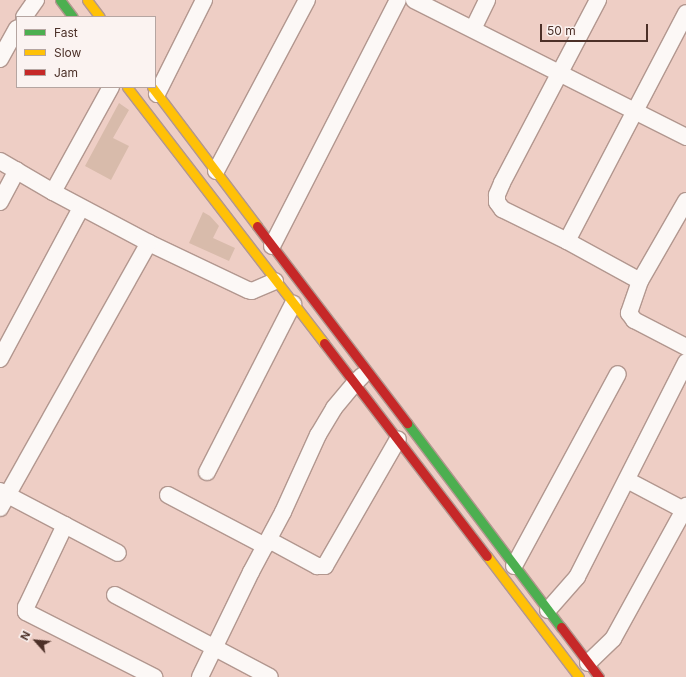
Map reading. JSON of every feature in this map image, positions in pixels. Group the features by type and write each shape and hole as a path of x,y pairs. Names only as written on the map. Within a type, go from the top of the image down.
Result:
{"main road":[{"path":"60,0 72,16"},
{"path":"87,0 100,10"},
{"path":"128,88 398,439 578,677"},
{"path":"155,91 599,677"}],"street":[{"path":"25,16 36,0"},
{"path":"155,91 204,0"},
{"path":"216,171 307,0"},
{"path":"272,246 398,0"},
{"path":"414,0 686,137"},
{"path":"473,29 487,0"},
{"path":"598,0 561,74 502,183 496,198 502,209 567,241 640,281"},
{"path":"567,241 686,13"},
{"path":"0,59 16,30"},
{"path":"53,192 110,88"},
{"path":"0,161 81,208 149,243 248,290 254,290 275,281"},
{"path":"0,202 17,170"},
{"path":"686,201 640,281 629,312 631,317 686,348"},
{"path":"0,359 81,208"},
{"path":"118,553 65,525 3,498 149,243"},
{"path":"207,472 293,304"},
{"path":"548,610 577,577 686,362"},
{"path":"200,677 283,512 322,428 334,408 355,383 368,372"},
{"path":"514,566 618,374"},
{"path":"168,496 317,566 325,566 398,439"},
{"path":"588,664 613,639 684,514 627,480"},
{"path":"65,525 26,607 26,612 154,677"},
{"path":"115,595 270,677"}],"building":[{"path":"119,103 129,110 113,138 129,146 111,180 85,166"},
{"path":"203,212 210,216 219,226 213,238 235,248 229,261 189,243"}],"traffic: fast":[{"path":"60,0 72,16"},
{"path":"407,423 561,627"}],"traffic: slow":[{"path":"87,0 99,16"},
{"path":"128,88 324,343"},
{"path":"153,88 257,226"},
{"path":"487,556 579,677"}],"traffic: jam":[{"path":"257,226 407,423"},
{"path":"324,343 487,556"},
{"path":"561,627 599,677"}]}
